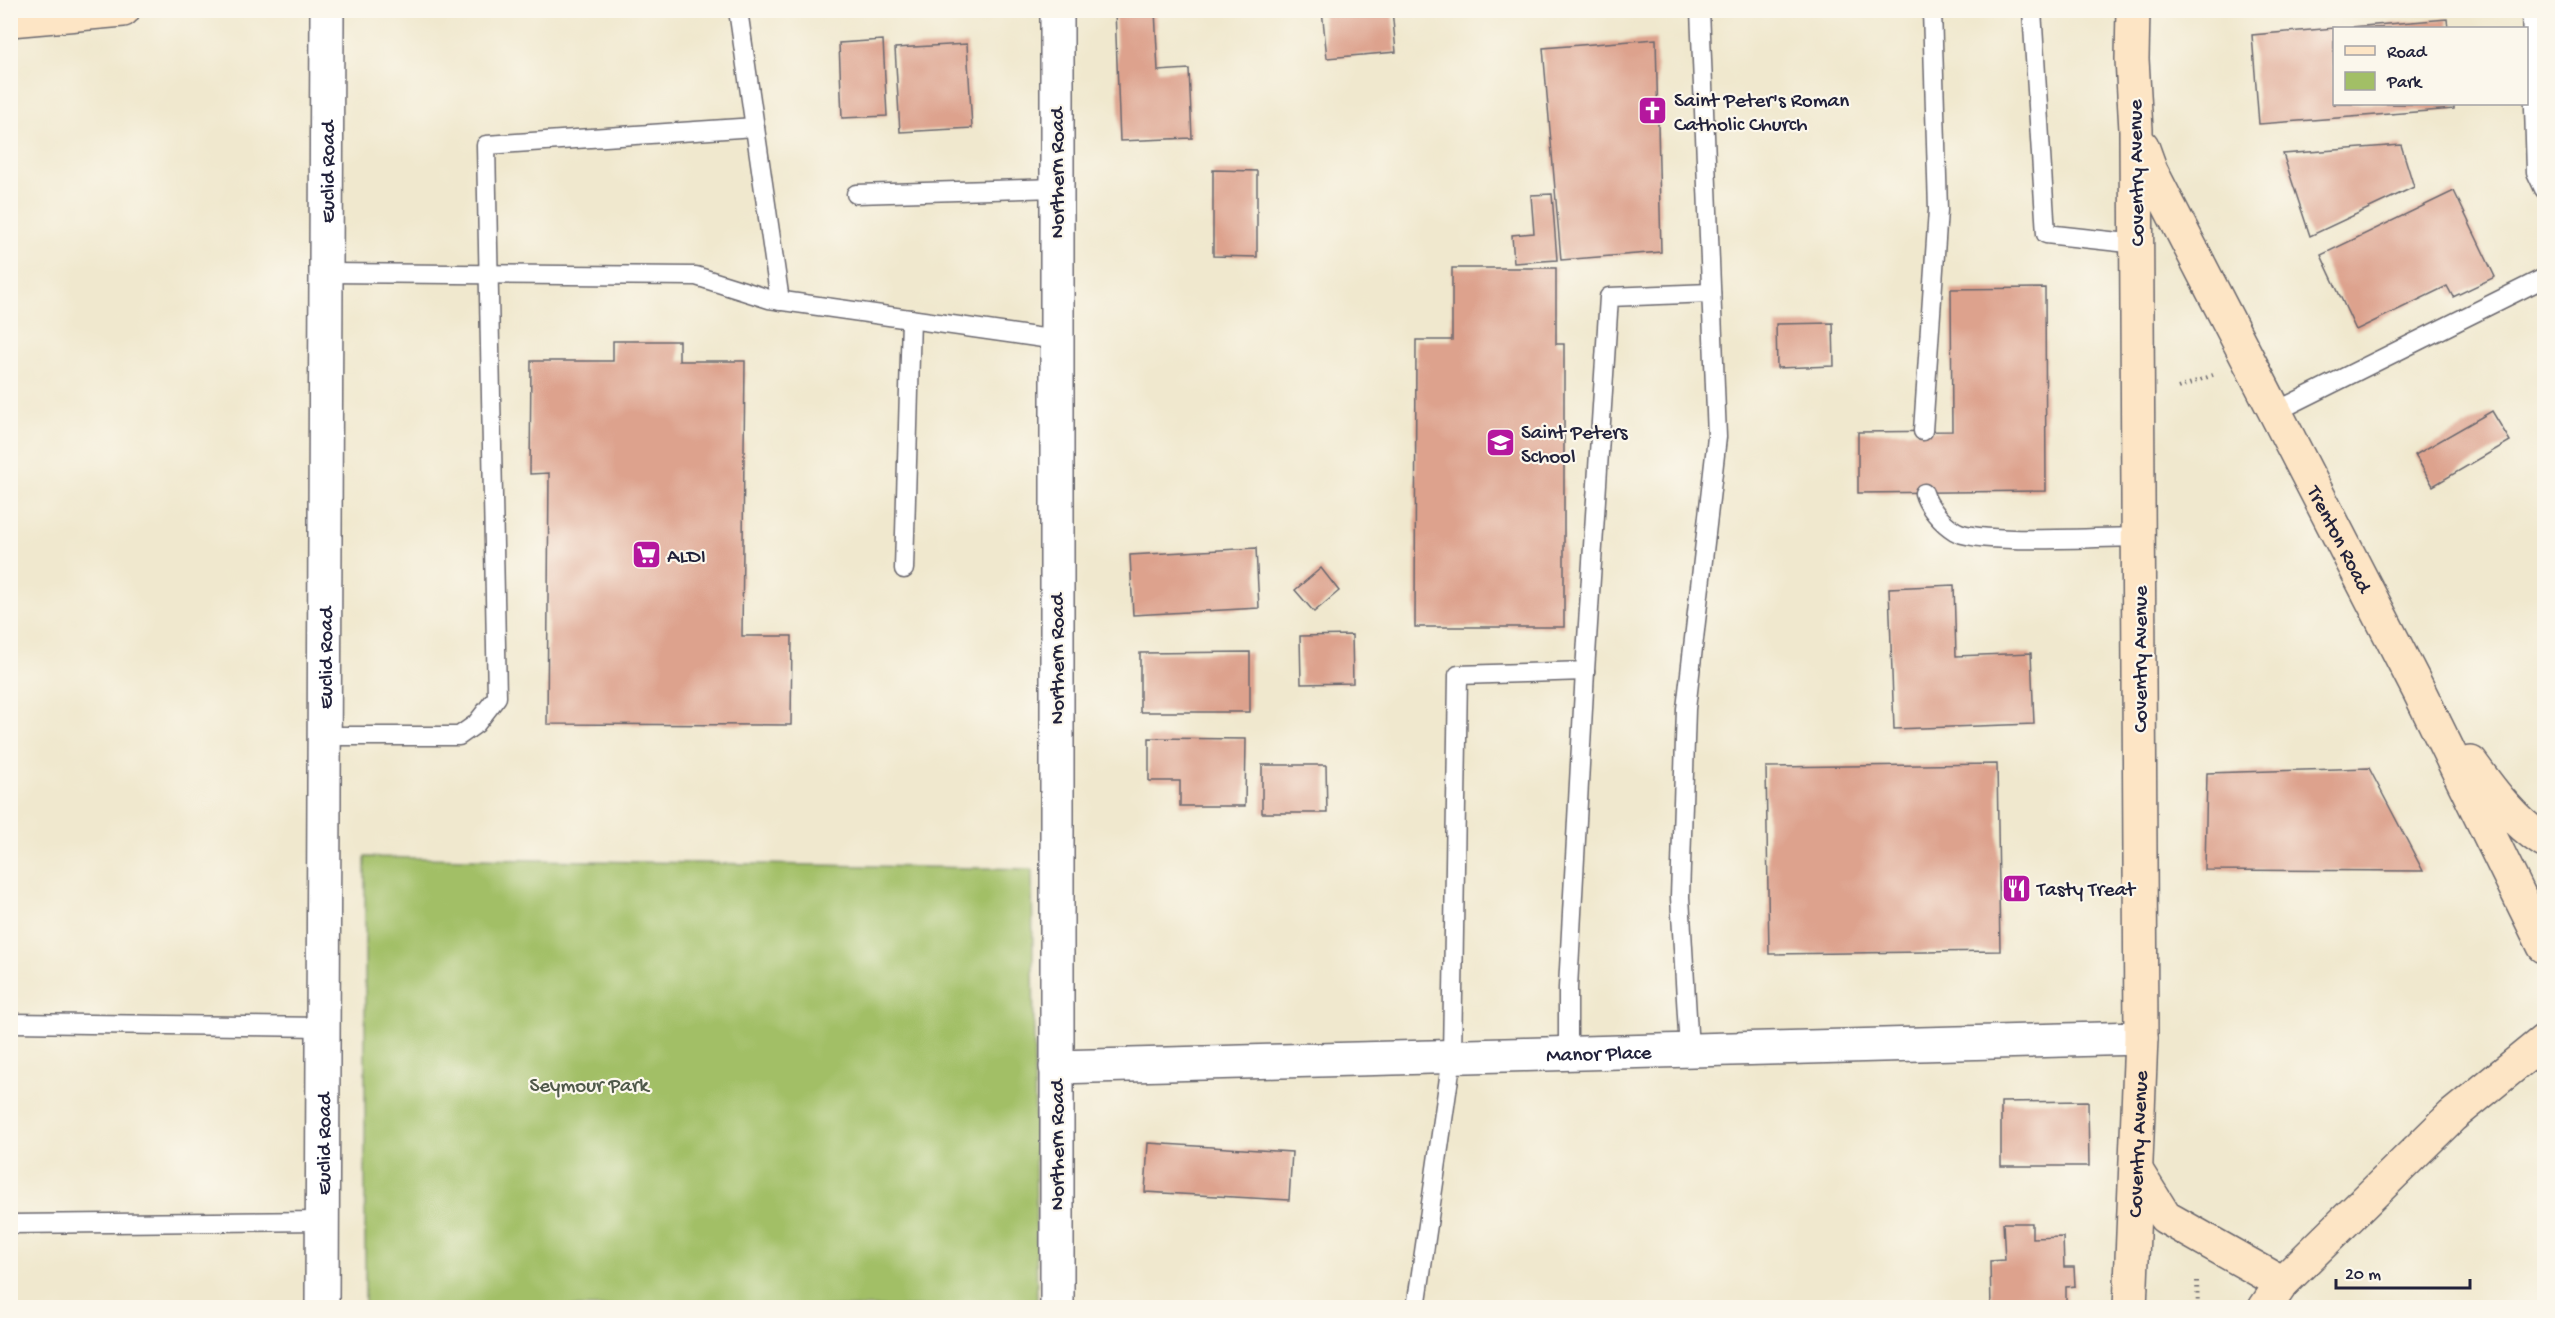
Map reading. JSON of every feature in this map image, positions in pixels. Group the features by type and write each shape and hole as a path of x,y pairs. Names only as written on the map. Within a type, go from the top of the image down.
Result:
{"street":[{"path":"10,20 123,10"},
{"name":"Euclid Road","path":"322,1308 327,10"},
{"name":"Northern Road","path":"1057,10 1057,1308"},
{"name":"Coventry Avenue","path":"2130,1308 2141,1038 2137,244 2136,130 2132,59 2133,10"},
{"name":"Trenton Road","path":"2136,130 2151,171 2419,692 2544,946"},
{"path":"2419,692 2494,794 2528,831 2544,841"},
{"name":"Manor Place","path":"1056,1067 2141,1038"},
{"path":"2137,1172 2165,1216 2274,1295 2452,1116 2544,1041"}],"lane":[{"path":"738,10 780,301"},
{"path":"1689,1050 1680,885 1686,709 1717,437 1700,10"},
{"path":"1923,431 1938,210 1932,10"},
{"path":"2032,10 2046,234 2137,244"},
{"path":"2531,10 2536,172 2544,189"},
{"path":"324,736 459,736 476,724 498,697 486,145 755,127"},
{"path":"856,194 1056,188"},
{"path":"326,273 696,276 780,301 1057,340"},
{"path":"2275,411 2544,278"},
{"path":"1568,1053 1568,988 1585,671 1609,297 1711,293"},
{"path":"904,569 911,319"},
{"path":"1924,493 1927,503 1956,532 1990,539 2139,537"},
{"path":"1416,1308 1452,1057 1458,675 1585,671"},
{"path":"13,1023 323,1027"},
{"path":"10,1224 322,1221"}],"path":[{"path":"2177,388 2221,373"},
{"path":"2197,1273 2198,1308"}],"green space":[{"name":"Seymour Park","path":"365,857 1032,869 1037,1307 365,1307"}],"building":[{"path":"1115,10 1155,10 1158,71 1189,69 1192,138 1120,141"},
{"path":"1322,10 1392,10 1396,52 1327,58"},
{"path":"2447,19 2448,27 2352,27"},
{"path":"2333,28 2333,105 2454,105 2454,109 2259,124 2252,35"},
{"path":"1656,39 1661,252 1561,260 1543,48"},
{"path":"883,40 887,116 842,118 839,43"},
{"path":"967,44 972,128 900,132 895,48"},
{"path":"2401,145 2414,187 2310,236 2283,154"},
{"path":"1213,170 1257,171 1257,257 1213,256"},
{"path":"2454,191 2495,277 2453,297 2447,286 2356,330 2321,255"},
{"path":"1552,194 1557,260 1514,263 1512,235 1534,233 1531,195"},
{"path":"1452,268 1556,268 1556,344 1564,344 1564,627 1415,627 1416,340 1452,340"},
{"path":"2045,288 2046,491 1858,493 1858,432 1952,431 1951,289"},
{"path":"1833,323 1834,366 1777,368 1776,324"},
{"name":"ALDI","path":"613,341 679,341 679,361 745,361 742,636 792,636 791,725 547,724 549,473 530,474 531,361 613,361"},
{"path":"2492,411 2510,441 2433,486 2415,455"},
{"path":"1256,548 1259,608 1133,615 1130,555"},
{"path":"1321,568 1339,591 1314,612 1295,590"},
{"path":"1954,585 1956,656 2031,653 2034,724 1894,729 1889,588"},
{"path":"1352,635 1353,683 1301,684 1300,636"},
{"path":"1250,652 1250,712 1140,712 1140,653"},
{"path":"1149,738 1246,739 1245,806 1180,806 1180,781 1149,781"},
{"path":"1997,764 2000,951 1769,954 1766,767"},
{"path":"1262,765 1326,765 1327,813 1262,813"},
{"path":"2369,768 2423,871 2205,870 2207,773"},
{"path":"2088,1101 2089,1166 2001,1166 2001,1102"},
{"path":"1148,1143 1292,1152 1289,1200 1145,1192"},
{"path":"2003,1223 2032,1223 2032,1238 2063,1237 2064,1267 2074,1267 2075,1286 2066,1287 2066,1308 1991,1308 1990,1261 2005,1260"}],"place":[{"name":"Saint Peter's Roman Catholic Church","path":"1653,111"},
{"name":"Saint Peters School","path":"1500,443"},
{"name":"ALDI","path":"646,555"},
{"name":"Tasty Treat","path":"2016,888"}]}
